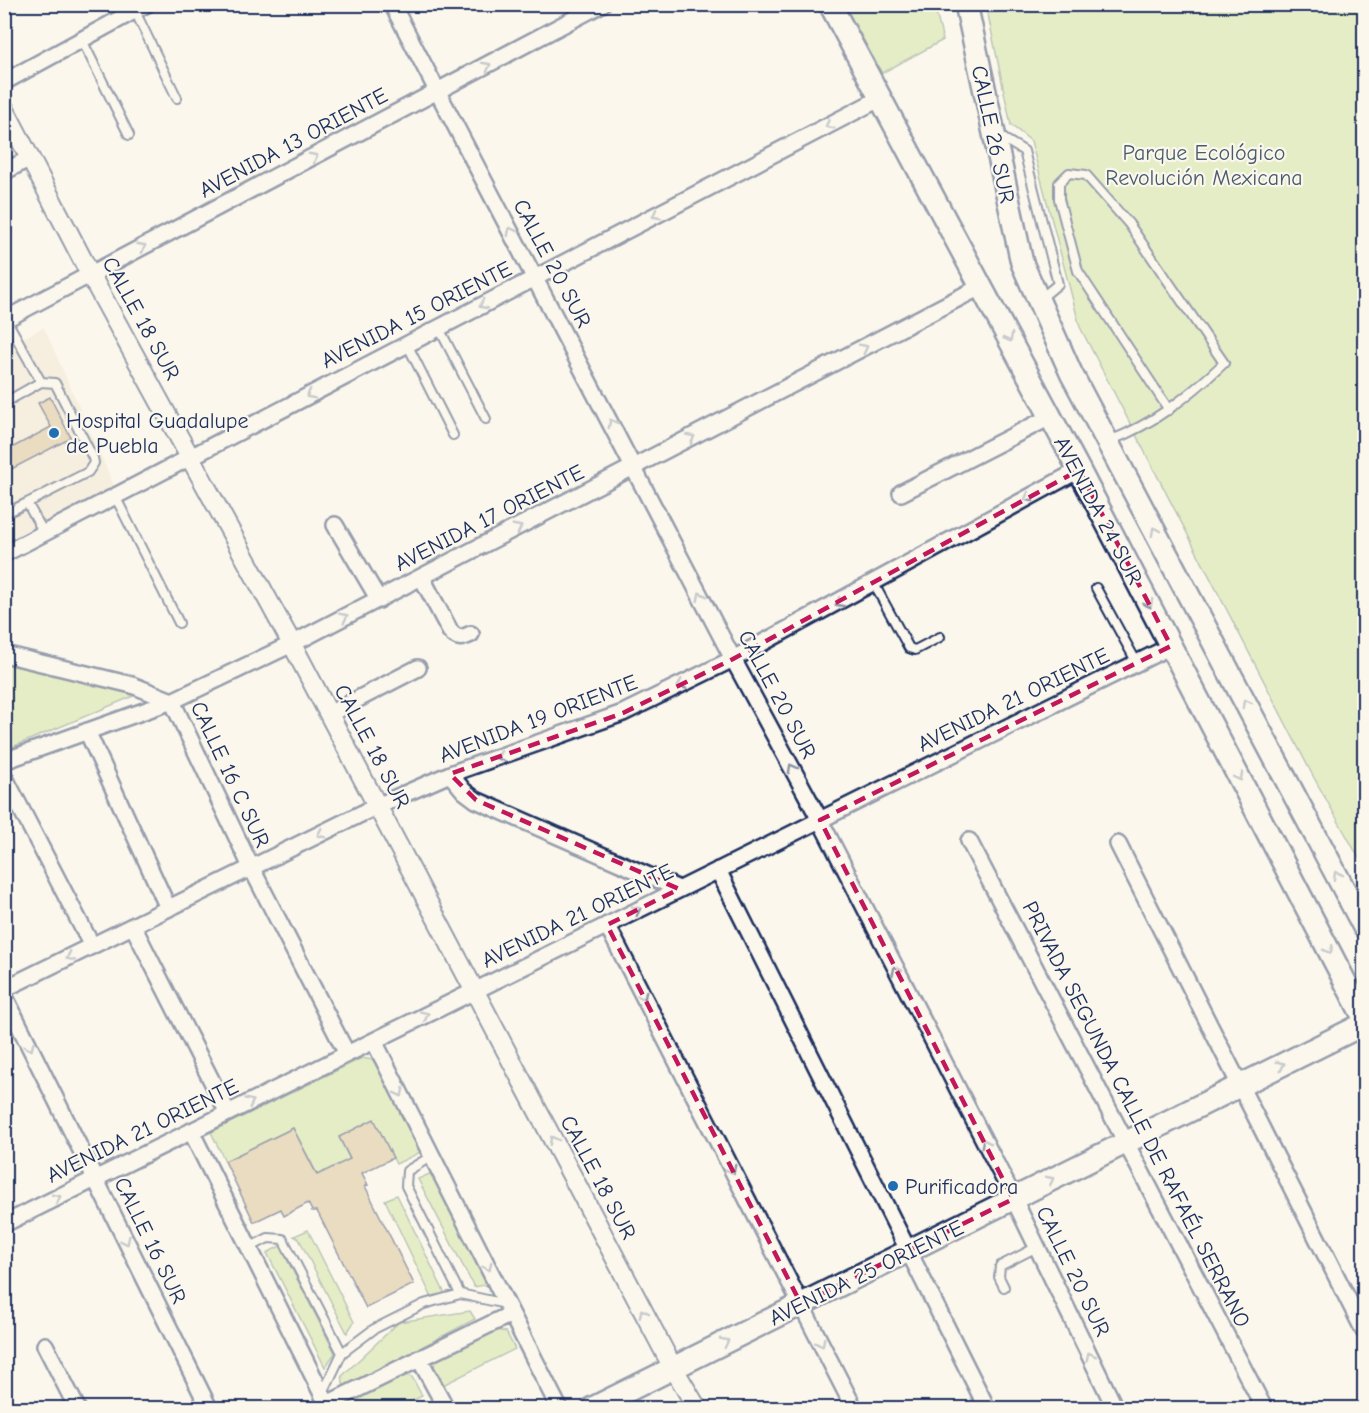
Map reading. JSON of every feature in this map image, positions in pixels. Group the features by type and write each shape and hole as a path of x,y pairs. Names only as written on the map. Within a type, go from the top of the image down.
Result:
{"main road":[{"name":"AVENIDA 24 SUR","path":"830,4 982,286 1365,1018"},
{"name":"CALLE 26 SUR","path":"966,4 1022,263"},
{"name":"AVENIDA 24 SUR","path":"1022,263 1037,301 1108,442 1365,927"},
{"name":"AVENIDA 25 ORIENTE","path":"603,1406 673,1368 1365,1024"}],"street":[{"name":"CALLE 20 SUR","path":"392,4 733,659 820,820 1013,1199 1115,1408"},
{"name":"AVENIDA 13 ORIENTE","path":"5,320 602,4"},
{"path":"4,82 141,8"},
{"name":"AVENIDA 15 ORIENTE","path":"4,554 881,98"},
{"name":"CALLE 18 SUR","path":"4,108 90,274 292,644 673,1368 697,1408"},
{"path":"4,172 30,158"},
{"name":"AVENIDA 17 ORIENTE","path":"4,761 172,701 292,644 982,286"},
{"path":"901,493 1050,417"},
{"name":"AVENIDA 19 ORIENTE","path":"4,989 377,806 450,774 603,722 733,659 1079,470"},
{"path":"335,525 379,600"},
{"path":"422,578 456,638 462,639 471,634"},
{"name":"AVENIDA 21 ORIENTE","path":"4,1224 1171,646"},
{"path":"4,654 132,685 172,701"},
{"path":"329,714 418,668"},
{"name":"CALLE 16 C SUR","path":"172,701 250,867 346,1054"},
{"path":"87,731 168,908"},
{"path":"450,774 464,791 476,800 679,889"},
{"path":"4,776 92,946"},
{"name":"PRIVADA SEGUNDA CALLE DE RAFAÉL SERRANO","path":"969,841 1264,1408"},
{"path":"1118,844 1365,1331"},
{"path":"718,870 987,1408"},
{"path":"607,925 854,1408"},
{"path":"133,926 228,1113"},
{"name":"CALLE 16 SUR","path":"4,995 209,1408"},
{"path":"374,1041 559,1408"},
{"path":"191,1131 326,1402 419,1358 509,1309"},
{"path":"45,1345 77,1408"},
{"path":"419,1358 446,1408"}],"lane":[{"path":"141,8 177,98"},
{"path":"82,40 129,135"},
{"path":"993,132 1024,151 1058,284 1037,301"},
{"path":"1108,442 1133,432 1169,410 1224,363 1129,224 1086,175 1069,173 1059,183 1059,199 1078,272 1169,410"},
{"path":"5,320 42,382"},
{"path":"439,328 486,419"},
{"path":"407,344 453,435"},
{"path":"4,403 42,382 51,381 58,386 94,463 88,472 4,514"},
{"path":"115,496 178,622"},
{"path":"27,503 44,533"},
{"path":"874,584 909,648 915,650 940,637"},
{"path":"1096,588 1137,663"},
{"path":"432,1156 407,1171 405,1186 460,1294"},
{"path":"249,1248 276,1236 288,1244 342,1353"},
{"path":"1004,1287 999,1277 1000,1266 1037,1247"},
{"path":"326,1402 342,1353 374,1329 446,1296 460,1294 509,1309"}],"highlighted area":[{"path":"1079,470 1171,646 820,820 1013,1199 801,1304 607,925 679,889 476,800 450,774 623,713 733,659"}],"shaded area":[{"path":"44,327 114,485 5,542 5,347"}],"green space":[{"path":"844,5 934,5 943,40 882,73"},
{"name":"Parque Ecológico Revolución Mexicana","path":"986,5 1364,5 1364,867 1313,776 1080,327 1031,141 1011,125"},
{"path":"5,661 143,692 5,750"},
{"path":"362,1058 372,1060 387,1076 423,1151 396,1164 374,1120 339,1137 354,1168 322,1183 293,1128 225,1161 211,1132"},
{"path":"434,1172 491,1284 474,1287 418,1179"},
{"path":"397,1195 446,1296 434,1302 385,1200"},
{"path":"308,1230 354,1322 347,1333 299,1239 294,1236"},
{"path":"280,1246 335,1353 325,1367 267,1253"},
{"path":"470,1311 475,1319 344,1388 342,1376 399,1322"},
{"path":"490,1329 506,1332 515,1349 441,1386 433,1370 436,1358"},
{"path":"400,1373 412,1377 422,1396 398,1408 341,1408 339,1405"}],"building":[{"name":"Hospital Guadalupe de Puebla","path":"50,397 71,438 4,473 4,452 51,427 38,403"},
{"path":"374,1119 393,1158 362,1173 368,1185 365,1186 414,1284 366,1308 317,1211 312,1211 308,1203 284,1216 281,1209 254,1222 225,1161 293,1128 317,1175 350,1159 339,1137"}],"place":[{"name":"Hospital Guadalupe de Puebla","path":"54,433"},
{"name":"Purificadora","path":"893,1186"}]}
